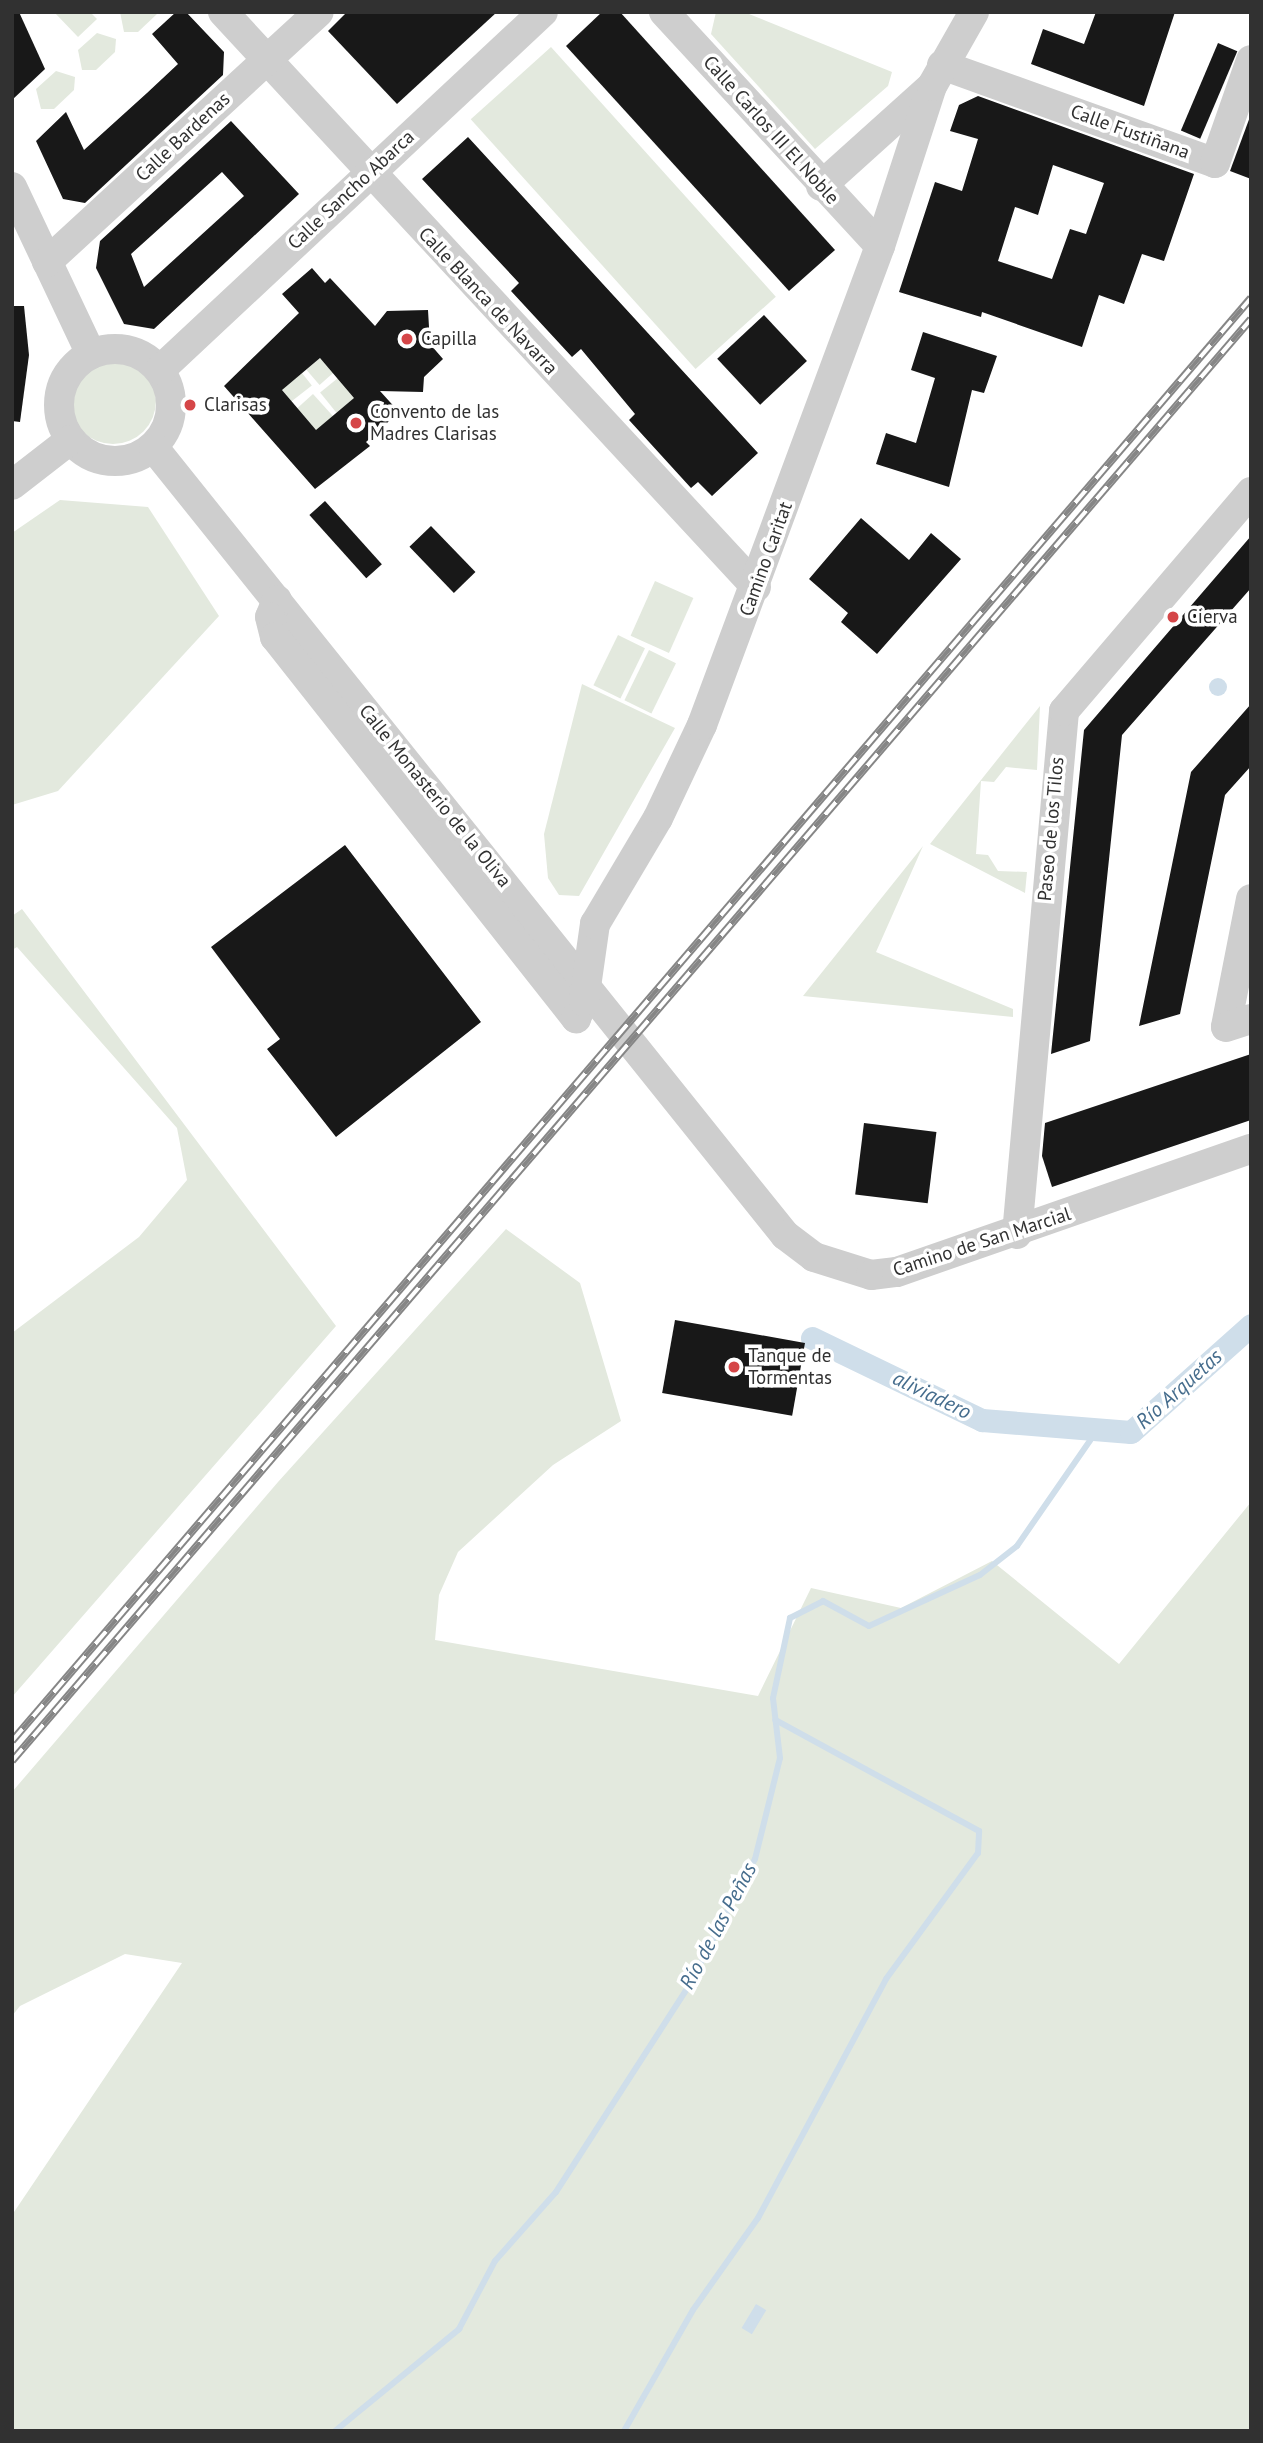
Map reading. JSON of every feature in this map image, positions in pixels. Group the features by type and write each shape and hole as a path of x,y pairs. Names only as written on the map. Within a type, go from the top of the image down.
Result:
{"street":[{"name":"Calle Blanca de Navarra","path":"223,12 368,173 756,587"},
{"name":"Calle Bardenas","path":"47,262 319,12"},
{"name":"Calle Sancho Abarca","path":"160,370 543,12"},
{"name":"Calle Carlos III El Noble","path":"664,12 821,186 880,246"},
{"name":"Camino Caritat","path":"277,600 270,617 275,636 576,1018 595,924 679,774 756,587 880,246 937,75 974,12"},
{"name":"Calle Fustiñana","path":"937,75 1215,163 1251,61"},
{"name":"Camino Caritat","path":"821,186 937,75"},
{"path":"12,187 91,354"},
{"path":"128,350 160,370 172,410 154,448 110,462 70,440 60,412 63,383 91,354 128,350"},
{"path":"12,485 70,440"},
{"name":"Calle Monasterio de la Oliva","path":"154,448 538,923 714,1146"},
{"name":"Paseo de los Tilos","path":"1017,1234 1064,711 1251,492"},
{"path":"1238,1023 1251,899"},
{"name":"Camino de San Marcial","path":"714,1146 785,1235 833,1267 871,1275 897,1272 1017,1234 1251,1149"}],"shaded area":[{"path":"54,12 90,12 97,19 78,37"},
{"path":"120,12 157,14 138,32 124,32"},
{"path":"716,12 744,12 892,72 888,86 815,149 711,34"},
{"path":"97,33 116,39 115,52 96,70 82,70 78,50"},
{"path":"551,47 776,297 696,369 471,119"},
{"path":"56,71 75,77 74,90 54,109 41,109 36,89"},
{"path":"113,358 137,365 149,377 156,401 149,425 137,437 113,444 89,437 77,425 70,401 77,377 89,365"},
{"path":"320,358 333,373 320,385 306,370"},
{"path":"302,373 312,386 291,402 282,389"},
{"path":"338,378 354,398 336,413 320,392"},
{"path":"313,394 333,416 317,431 297,409"},
{"path":"60,500 148,507 219,616 58,791 12,805 12,533"},
{"path":"655,581 693,598 669,653 631,636"},
{"path":"618,635 645,648 620,698 593,685"},
{"path":"649,650 676,663 651,713 624,700"},
{"path":"582,684 675,728 579,896 559,895 548,878 544,834"},
{"path":"1040,706 1037,770 1006,767 994,782 981,781 976,854 988,855 998,871 1027,872 1025,893 930,844"},
{"path":"923,846 876,952 1013,1009 1013,1017 803,996"},
{"path":"22,909 336,1326 12,1697 12,1333 139,1237 187,1180 177,1128 17,947 12,950 12,916"},
{"path":"506,1229 580,1283 621,1421 553,1465 458,1552 439,1595 435,1640 758,1696 811,1588 901,1608 992,1561 1119,1664 1251,1502 1251,2431 12,2431 12,2215 182,1963 125,1954 20,2006 12,2016 12,1792 278,1482"}],"water":[{"path":"1218,678 1224,681 1227,687 1224,693 1218,696 1212,693 1209,687 1212,681"},
{"path":"756,2304 766,2310 752,2334 742,2328"}],"building":[{"path":"12,12 19,12 45,69 12,100"},
{"path":"176,12 186,12 224,52 223,75 85,203 63,199 36,141 66,112 84,150 147,93 178,64 152,34"},
{"path":"347,12 497,12 397,104 328,31"},
{"path":"602,12 620,12 835,250 789,291 566,46"},
{"path":"1096,12 1175,12 1144,106 1031,64 1043,29 1084,44"},
{"path":"1218,43 1237,51 1200,139 1181,130"},
{"path":"978,96 1194,174 1164,261 1142,254 1124,304 1099,295 1082,347 982,312 981,317 899,292 935,182 962,191 978,139 950,131 959,105","holes":["1053,165 1104,183 1086,234 1070,229 1052,279 998,261 1015,207 1038,215"]},
{"path":"1251,114 1251,179 1230,171"},
{"path":"231,121 299,194 154,329 124,324 96,268 100,241","holes":["222,172 244,196 144,287 131,254"]},
{"path":"468,137 758,453 712,496 698,482 691,488 629,420 635,414 581,349 572,357 511,291 519,283 422,179"},
{"name":"Convento de las Madres Clarisas","path":"312,268 325,283 330,278 375,326 387,311 428,310 430,344 443,359 424,377 423,392 380,391 399,412 366,442 370,446 315,489 224,386 299,313 282,294","holes":["320,358 354,398 316,430 282,390"]},
{"path":"12,306 24,306 29,355 20,422 12,421"},
{"path":"764,315 807,361 760,405 717,359"},
{"path":"923,332 997,356 984,393 972,390 949,487 876,464 886,433 916,443 935,378 911,370"},
{"path":"325,501 382,564 366,578 309,515"},
{"path":"861,518 909,560 931,533 961,559 877,654 841,622 848,613 809,579"},
{"path":"431,526 475,572 454,593 409,547"},
{"path":"1251,536 1251,588 1122,735 1090,1041 1051,1054 1084,730"},
{"path":"1251,704 1251,766 1225,795 1180,1014 1139,1026 1191,772"},
{"path":"345,845 481,1022 336,1137 267,1049 280,1039 211,947"},
{"path":"1251,1054 1251,1120 1052,1187 1042,1156 1045,1123"},
{"path":"864,1123 936,1132 928,1203 855,1194"},
{"name":"Tanque de Tormentas","path":"675,1320 805,1343 792,1416 662,1393"}],"waterway":[{"name":"aliviadero","path":"812,1338 982,1420 1131,1432 1251,1325"},
{"name":"Río de las Peñas","path":"335,2431 459,2329 495,2261 556,2192 688,1987 755,1859 780,1758 773,1698 790,1618 823,1601 869,1626 980,1575 1017,1546 1100,1426"},
{"path":"624,2431 693,2310 758,2218 886,1979 978,1853 979,1831 775,1720"}],"railway":[{"path":"12,1741 1251,298"},
{"path":"12,1761 1251,319"}],"place":[{"name":"Capilla","path":"407,339"},
{"name":"Clarisas","path":"190,405"},
{"name":"Convento de las Madres Clarisas","path":"356,423"},
{"name":"Cierva","path":"1173,617"},
{"name":"Tanque de Tormentas","path":"734,1367"}],"water label":[{"name":"Río Arquetas","path":"1179,1389"}]}
